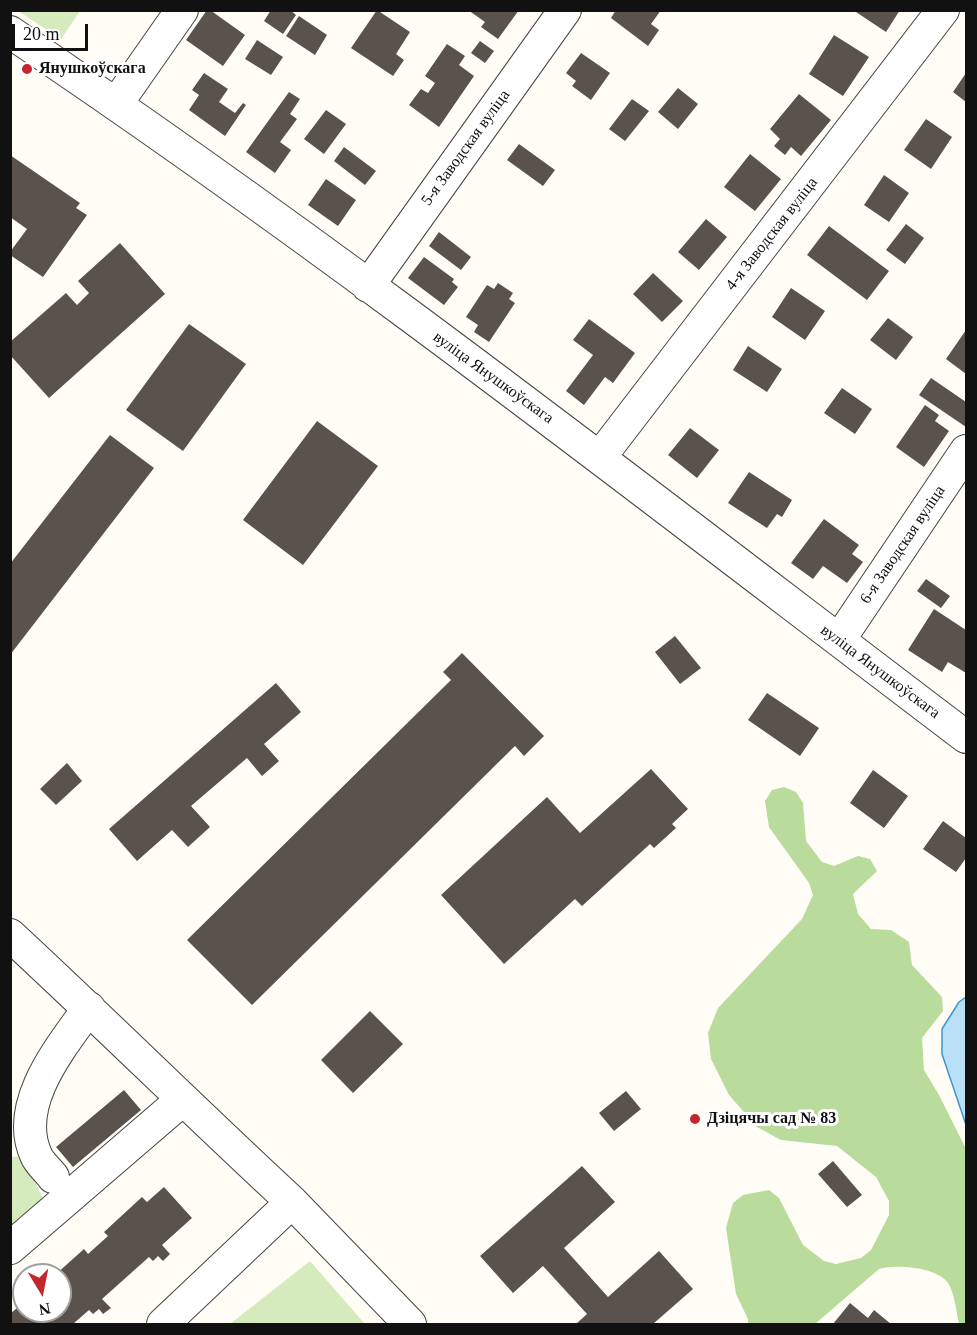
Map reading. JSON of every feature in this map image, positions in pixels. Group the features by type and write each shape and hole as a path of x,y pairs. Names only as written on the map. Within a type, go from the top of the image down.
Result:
{"street":[{"name":"5-я Заводская вуліца","path":"368,286 565,10"},
{"name":"4-я Заводская вуліца","path":"600,457 944,10"},
{"path":"117,103 167,22"},
{"name":"вуліца Янушкоўскага","path":"10,33 117,103 368,286 600,457 966,737"},
{"name":"6-я Заводская вуліца","path":"838,640 966,451"},
{"path":"10,935 292,1202 410,1324"},
{"path":"53,1177 36,1156 30,1134 31,1109 50,1063 88,1008"},
{"path":"10,1248 182,1100"},
{"path":"163,1324 292,1202"}],"green space":[{"path":"80,10 61,39 18,11"},
{"path":"784,787 796,792 803,803 806,841 822,862 834,866 858,856 870,859 877,871 853,894 858,914 871,929 891,930 909,942 912,965 942,997 943,1011 922,1038 924,1070 966,1149 966,1324 959,1324 954,1297 948,1283 935,1273 916,1268 879,1269 815,1324 748,1324 748,1319 736,1294 726,1228 733,1203 743,1195 769,1190 779,1198 803,1245 824,1261 836,1264 861,1258 871,1250 889,1215 889,1201 876,1177 837,1146 781,1140 757,1127 729,1095 711,1059 708,1033 718,1008 802,919 813,895 809,883 769,827 765,801 772,790"},
{"path":"23,1156 46,1205 11,1235 11,1157"},
{"path":"310,1261 365,1324 230,1324"}],"water":[{"path":"966,997 966,1125 942,1054 942,1029 959,1002"}],"building":[{"path":"207,10 245,35 223,66 186,40"},
{"path":"271,10 290,10 296,15 283,34 264,21"},
{"path":"377,10 410,32 396,54 404,60 393,76 351,48"},
{"path":"468,10 519,10 498,39 481,27 485,22"},
{"path":"616,10 661,10 651,24 659,30 648,46 611,18"},
{"path":"853,10 900,10 886,32"},
{"path":"299,16 327,35 315,55 286,36"},
{"path":"834,35 869,57 843,96 809,74"},
{"path":"257,40 283,57 271,75 245,59"},
{"path":"480,41 494,51 485,63 471,53"},
{"path":"447,44 465,56 459,65 474,76 439,127 409,105 421,89 428,93 435,83 425,76"},
{"path":"581,53 610,73 591,100 572,86 576,81 566,73"},
{"path":"204,73 228,89 219,102 235,113 243,103 246,105 225,136 189,110 199,95 192,90"},
{"path":"966,73 966,102 953,92"},
{"path":"678,88 698,104 678,129 658,112"},
{"path":"289,92 300,99 290,114 297,119 280,142 291,150 275,173 246,152"},
{"path":"799,94 831,120 801,156 791,147 785,155 774,146 780,139 770,129"},
{"path":"632,99 649,111 625,141 609,129"},
{"path":"326,110 346,124 324,154 304,139"},
{"path":"926,119 952,137 931,169 904,150"},
{"path":"519,144 555,170 543,186 507,160"},
{"path":"344,147 376,171 365,185 334,161"},
{"path":"750,154 781,179 755,211 724,187"},
{"path":"10,155 80,203 76,208 87,215 43,277 10,255 27,229 10,217"},
{"path":"884,175 909,193 889,222 864,205"},
{"path":"326,179 356,200 338,226 308,205"},
{"path":"706,219 727,237 699,270 678,252"},
{"path":"906,224 924,238 905,264 886,250"},
{"path":"829,226 889,271 867,300 807,255"},
{"path":"439,232 471,257 461,270 429,246"},
{"path":"120,243 165,294 49,398 10,355 10,342 66,293 77,305 89,293 78,281"},
{"path":"424,257 454,279 452,282 458,287 444,305 408,278"},
{"path":"653,273 683,301 662,322 633,294"},
{"path":"498,283 513,293 509,299 515,303 489,342 474,332 478,325 466,317 487,285 494,289"},
{"path":"791,288 825,311 805,340 772,317"},
{"path":"888,318 913,337 896,360 870,340"},
{"path":"589,319 635,353 613,383 605,377 584,405 566,391 593,355 573,340"},
{"path":"189,324 246,364 183,451 126,410"},
{"path":"966,330 966,374 946,359"},
{"path":"748,346 782,369 767,392 733,370"},
{"path":"931,378 966,402 966,427 919,395"},
{"path":"842,388 872,409 855,434 824,413"},
{"path":"925,405 939,415 935,421 949,431 924,467 896,447"},
{"path":"317,421 378,466 303,565 243,520"},
{"path":"690,428 719,450 697,478 668,455"},
{"path":"110,435 154,468 10,655 10,564"},
{"path":"749,472 792,500 782,517 777,514 767,528 728,503"},
{"path":"824,519 859,545 852,554 863,562 847,583 823,566 813,579 791,563"},
{"path":"926,579 950,596 941,608 917,591"},
{"path":"934,609 966,630 966,673 948,662 942,672 908,650"},
{"path":"675,636 701,668 680,684 655,652"},
{"path":"462,653 544,736 524,756 515,746 252,1005 187,940 451,680 443,672"},
{"path":"276,683 301,712 264,744 279,761 262,776 247,758 191,806 210,827 188,847 172,830 137,861 109,829"},
{"path":"767,693 819,728 800,756 748,720"},
{"path":"67,763 82,781 56,805 40,789"},
{"path":"651,769 688,809 672,824 676,828 654,848 650,844 582,906 575,899 504,964 441,895 547,797 580,833"},
{"path":"873,770 908,796 884,828 850,803"},
{"path":"943,821 966,838 966,858 956,872 923,849"},
{"path":"370,1011 403,1044 353,1093 321,1060"},
{"path":"124,1090 141,1110 73,1167 56,1147"},
{"path":"626,1091 641,1109 614,1131 599,1113"},
{"path":"833,1161 862,1195 847,1207 818,1174"},
{"path":"582,1166 615,1202 564,1248 608,1297 659,1251 693,1289 653,1324 576,1324 587,1314 543,1266 513,1293 480,1256"},
{"path":"164,1187 192,1218 162,1245 170,1254 163,1261 158,1256 153,1261 149,1257 102,1299 111,1308 103,1314 99,1309 93,1314 89,1310 73,1324 10,1324 12,1312 12,1323 72,1323 72,1263 68,1263 84,1249 88,1254 108,1236 104,1232 142,1197 147,1202"},
{"path":"850,1303 868,1318 874,1310 891,1324 833,1324"}],"place":[{"name":"Янушкоўскага","path":"27,69"},
{"name":"Дзіцячы сад № 83","path":"695,1119"}]}
